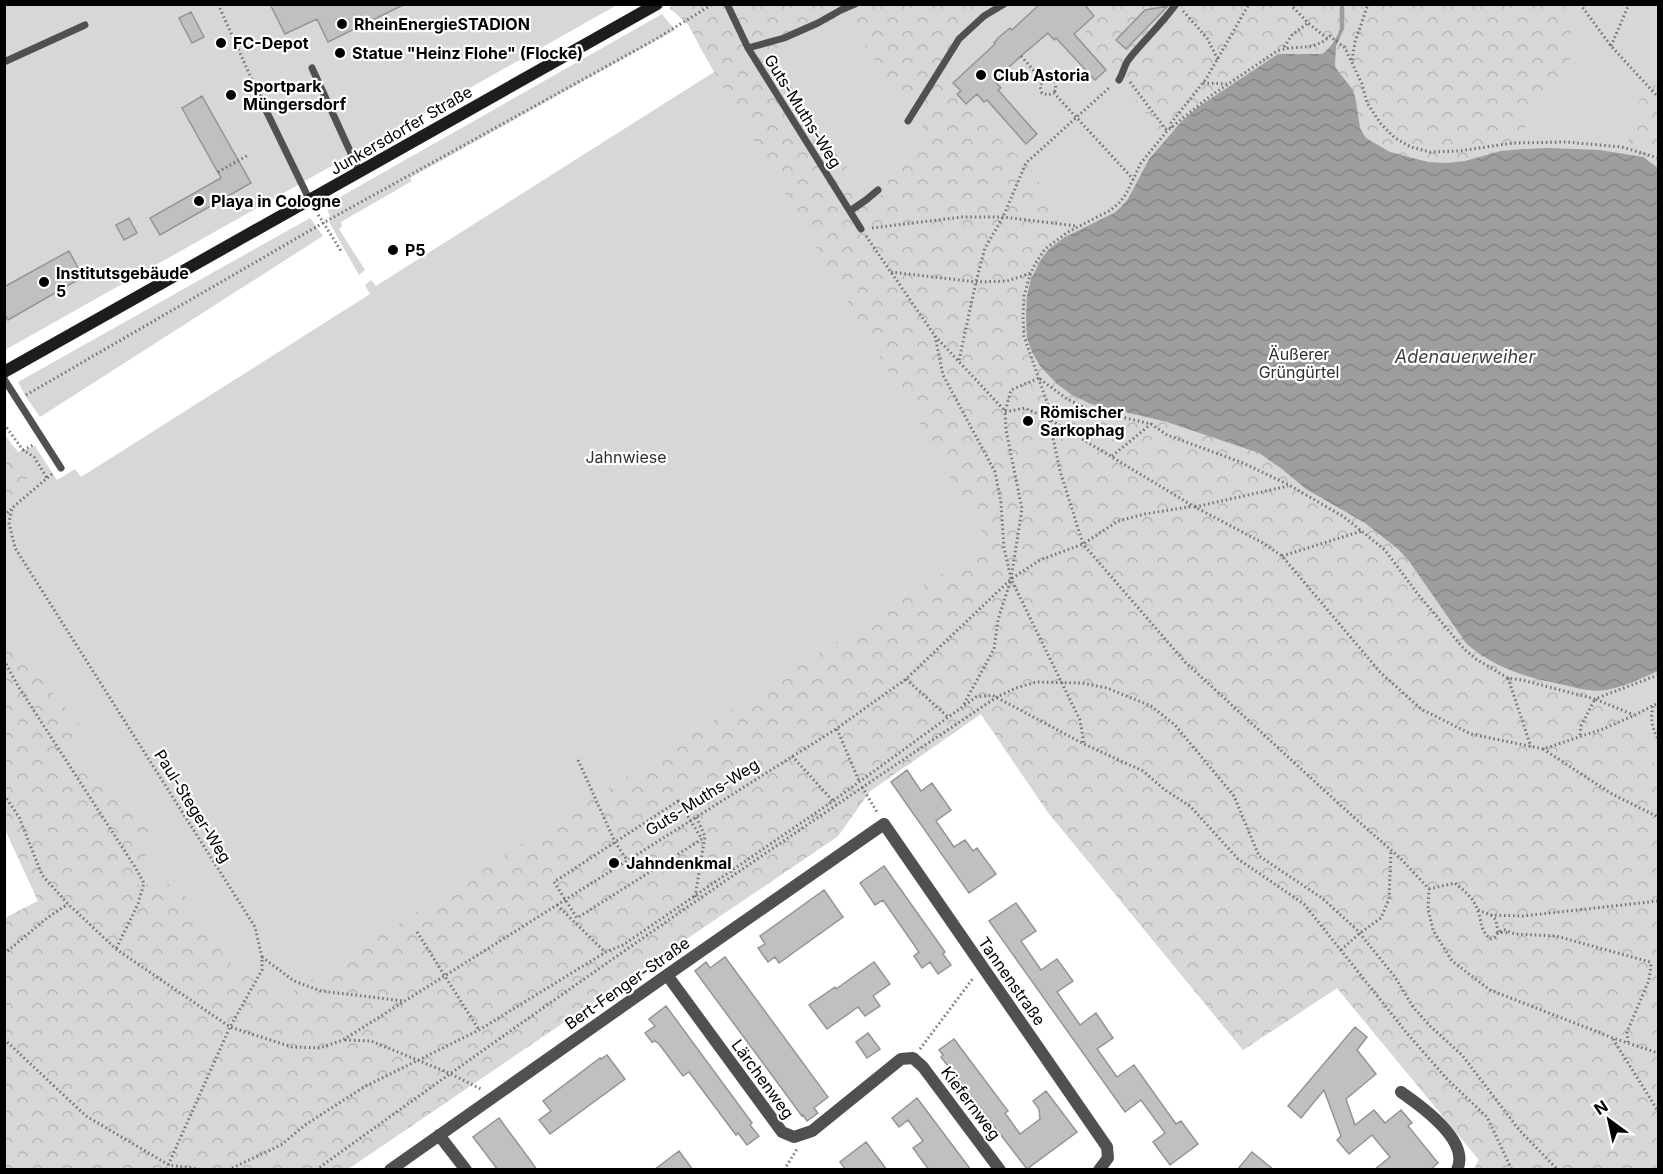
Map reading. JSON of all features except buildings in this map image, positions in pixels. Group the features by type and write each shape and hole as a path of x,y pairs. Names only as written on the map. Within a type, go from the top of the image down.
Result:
{"street":[{"name":"Junkersdorfer Straße","path":"5,373 657,4"},
{"name":"Tannenstraße","path":"884,824 1107,1148 1108,1158 1099,1170"},
{"name":"Bert-Fenger-Straße","path":"390,1170 884,824"},
{"name":"Lärchenweg","path":"667,975 782,1132 794,1137 812,1131 901,1059 914,1058"},
{"name":"Kiefernweg","path":"914,1058 1000,1170"},
{"path":"1401,1092 1428,1111 1455,1143 1460,1154 1457,1170"},
{"path":"439,1135 466,1170"}],"lane":[{"name":"Guts-Muths-Weg","path":"727,4 748,48 861,229"},
{"path":"748,48 783,39 855,4"},
{"path":"908,121 960,39 984,16 1004,4"},
{"path":"1119,80 1124,73 1126,62 1161,25 1177,4"},
{"path":"4,62 85,25"},
{"path":"312,68 360,173"},
{"path":"260,99 310,201"},
{"path":"850,211 878,190"},
{"path":"5,373 18,400 62,468"}],"path":[{"path":"218,4 260,99"},
{"path":"18,400 323,223 645,45 713,4"},
{"path":"1177,4 1207,38 1218,60"},
{"path":"1169,130 1171,123 1218,60 1249,4"},
{"path":"1290,4 1308,23 1343,45 1362,84 1367,103 1381,124 1395,138 1411,147 1430,152 1459,151 1513,143 1566,142 1622,147 1658,157"},
{"path":"1352,62 1355,42 1368,4"},
{"path":"1580,4 1611,46 1659,97"},
{"path":"1611,46 1629,4"},
{"path":"1283,49 1292,35 1308,23"},
{"path":"1329,38 1316,46 1289,47 1277,51 1209,97 1169,130 1141,163 1119,203 1045,249 1030,273 1024,296 1024,336 1050,411 1049,419 1060,471 1083,544 1185,662 1391,850 1430,889"},
{"path":"1022,56 1042,81"},
{"path":"1124,73 1169,130"},
{"path":"1042,81 1050,78 1055,82 1054,93"},
{"path":"959,361 976,282 986,248 1003,217 1026,163 1119,80"},
{"path":"1042,81 1040,86 1042,93 1048,95 1054,93"},
{"path":"1203,83 1228,84"},
{"path":"1054,93 1133,179"},
{"path":"218,172 248,155"},
{"path":"310,201 341,251"},
{"path":"861,229 962,217 1003,217 1079,226"},
{"path":"868,240 935,336 1005,412"},
{"path":"891,272 976,282 1007,281 1030,273"},
{"path":"935,336 943,375 995,472 1001,503 1004,548 1011,579 1080,720 1084,744"},
{"path":"962,707 994,649 998,620 1011,579 1022,509 1008,441 1005,412 1011,390 1039,378"},
{"path":"1039,378 1067,399 1088,409 1151,424 1167,435 1243,463 1289,485 1344,517 1385,550 1417,593 1464,649 1476,659 1508,678 1595,699 1635,716"},
{"path":"1005,412 1025,408 1049,419 1194,507 1263,543 1282,556 1380,672 1421,709 1471,734 1543,749 1603,729 1659,703"},
{"path":"4,424 23,450 34,457 47,478 4,515"},
{"path":"1112,456 1151,424"},
{"name":"Guts-Muths-Weg","path":"4,795 19,816 42,875 68,904 116,949 230,1027 292,1047 320,1048 343,1040 837,729 906,679 1011,579 1040,560 1083,544 1118,521 1145,514 1194,507 1289,485"},
{"name":"Paul-Steger-Weg","path":"12,508 9,523 15,548 255,927 262,957 262,970 230,1027 166,1170"},
{"path":"1282,556 1362,531"},
{"path":"4,660 18,686 144,883 138,904 116,949"},
{"path":"1580,735 1581,726 1595,699 1659,675"},
{"path":"1508,678 1532,748"},
{"path":"906,679 948,717"},
{"path":"316,1170 449,1073 862,787 997,697 1036,682 1062,682 1107,688 1151,706 1175,725 1234,796 1258,856 1322,897 1360,933 1395,977 1413,1007 1462,1055 1520,1131 1558,1170"},
{"path":"228,1170 281,1145 305,1125 364,1087 479,1030 606,952 623,945 832,801 976,697 992,694 1084,744 1143,771 1165,790 1190,806 1238,859 1304,904 1419,1047 1446,1078 1487,1117 1512,1170"},
{"path":"1653,706 1651,716 1653,730 1659,739"},
{"path":"837,729 859,782 884,824"},
{"path":"1543,749 1612,794 1659,817"},
{"path":"792,756 832,801"},
{"path":"578,760 615,842 627,861"},
{"path":"678,801 702,839 577,918 554,882 615,842 678,801"},
{"path":"695,897 705,836 696,817"},
{"path":"1341,950 1381,918 1389,899 1391,850"},
{"path":"1430,889 1455,883 1470,896 1478,910 1480,927 1490,939 1496,937 1498,932 1496,920 1491,915"},
{"path":"1430,889 1428,909 1433,930 1452,961 1490,990 1612,1038 1659,1053"},
{"path":"1478,910 1491,915 1528,916 1659,901"},
{"path":"4,954 46,918 68,904"},
{"path":"557,905 606,952"},
{"path":"1498,932 1504,930 1515,934 1556,936 1650,962 1648,980 1627,1032 1628,1043"},
{"path":"417,932 479,1030"},
{"path":"262,957 294,981 321,991 405,1001"},
{"path":"914,1058 982,966"},
{"path":"1612,1038 1659,1111"},
{"path":"4,1040 86,1116 169,1165 204,1170"},
{"path":"343,1040 371,1041 449,1073 494,1096"},
{"path":"784,1170 797,1149 794,1137"}],"green space":[{"name":"Sportpark Müngersdorf","path":"5,4 617,5 5,350"},
{"name":"Äußerer Grüngürtel","path":"675,4 995,5 970,25 943,86 1034,172 1065,237 1049,249 1040,366 1072,395 1091,404 1167,422 1259,453 1334,506 1365,523 1398,549 1409,561 1453,626 1476,652 1518,674 1582,689 1604,691 1610,714 1645,747 1658,769 1658,1169 1474,1169 1479,1160 1337,988 1243,1050 1047,811 981,714 870,791 838,836 348,1169 5,1169 5,918 38,901 5,829 4,634 79,724 58,765 96,773 154,836 133,885 171,884 191,902 227,961 281,999 989,544 688,24 669,8","holes":["845,14 906,110 925,119 914,150 907,148 901,163 895,161 883,193 871,205 771,52","1476,913 1488,917 1493,928 1492,933 1479,936 1471,932 1465,920 1470,914"]},
{"path":"1568,4 1572,50 1565,75 1544,91 1526,120 1523,149 1501,151 1465,161 1446,163 1428,162 1390,152 1366,138 1360,128 1353,90 1335,66 1336,47 1332,44 1323,54 1278,54 1198,107 1165,140 1085,32 1101,16 1090,5"},
{"name":"Äußerer Grüngürtel","path":"678,5 1658,5 1658,1169 1474,1169 1479,1160 1337,988 1243,1050 1047,811 981,714 870,791 838,836 348,1169 5,1169 5,918 38,901 5,829 4,434 18,452 35,446 57,480 75,469 81,477 370,294 365,285 371,280 376,286 714,72"},
{"path":"662,14 675,30 410,178 412,181 341,222 342,227 339,229 365,270 359,275 329,222 331,220 326,205"},
{"path":"1658,66 1658,168 1643,157 1626,153 1636,107"},
{"path":"310,218 323,236 40,417 26,397 18,382"},
{"path":"4,434 32,474 5,502 4,502"}],"water":[{"name":"Adenauerweiher","path":"1340,28 1344,29 1336,46 1335,66 1353,90 1360,128 1366,138 1390,152 1428,162 1446,163 1465,161 1501,151 1523,149 1600,150 1643,157 1658,168 1658,671 1619,687 1597,691 1541,680 1514,672 1489,660 1466,643 1409,561 1398,549 1365,523 1306,489 1259,453 1167,422 1091,404 1072,395 1056,383 1040,366 1032,352 1027,338 1027,296 1031,279 1049,249 1065,237 1120,208 1128,199 1149,159 1182,121 1198,107 1278,54 1322,54 1333,42"}],"waterway":[{"path":"1342,4 1342,28"}],"place":[{"name":"RheinEnergieSTADION","path":"342,24"},
{"name":"FC-Depot","path":"221,43"},
{"name":"Statue \"Heinz Flohe\" (Flocke)","path":"340,53"},
{"name":"Club Astoria","path":"981,75"},
{"name":"Sportpark Müngersdorf","path":"231,95"},
{"name":"Playa in Cologne","path":"199,201"},
{"name":"P5","path":"393,250"},
{"name":"Institutsgebäude 5","path":"44,282"},
{"name":"Römischer Sarkophag","path":"1028,421"},
{"name":"Jahndenkmal","path":"614,863"}],"park label":[{"name":"Jahnwiese","path":"626,457"}]}
